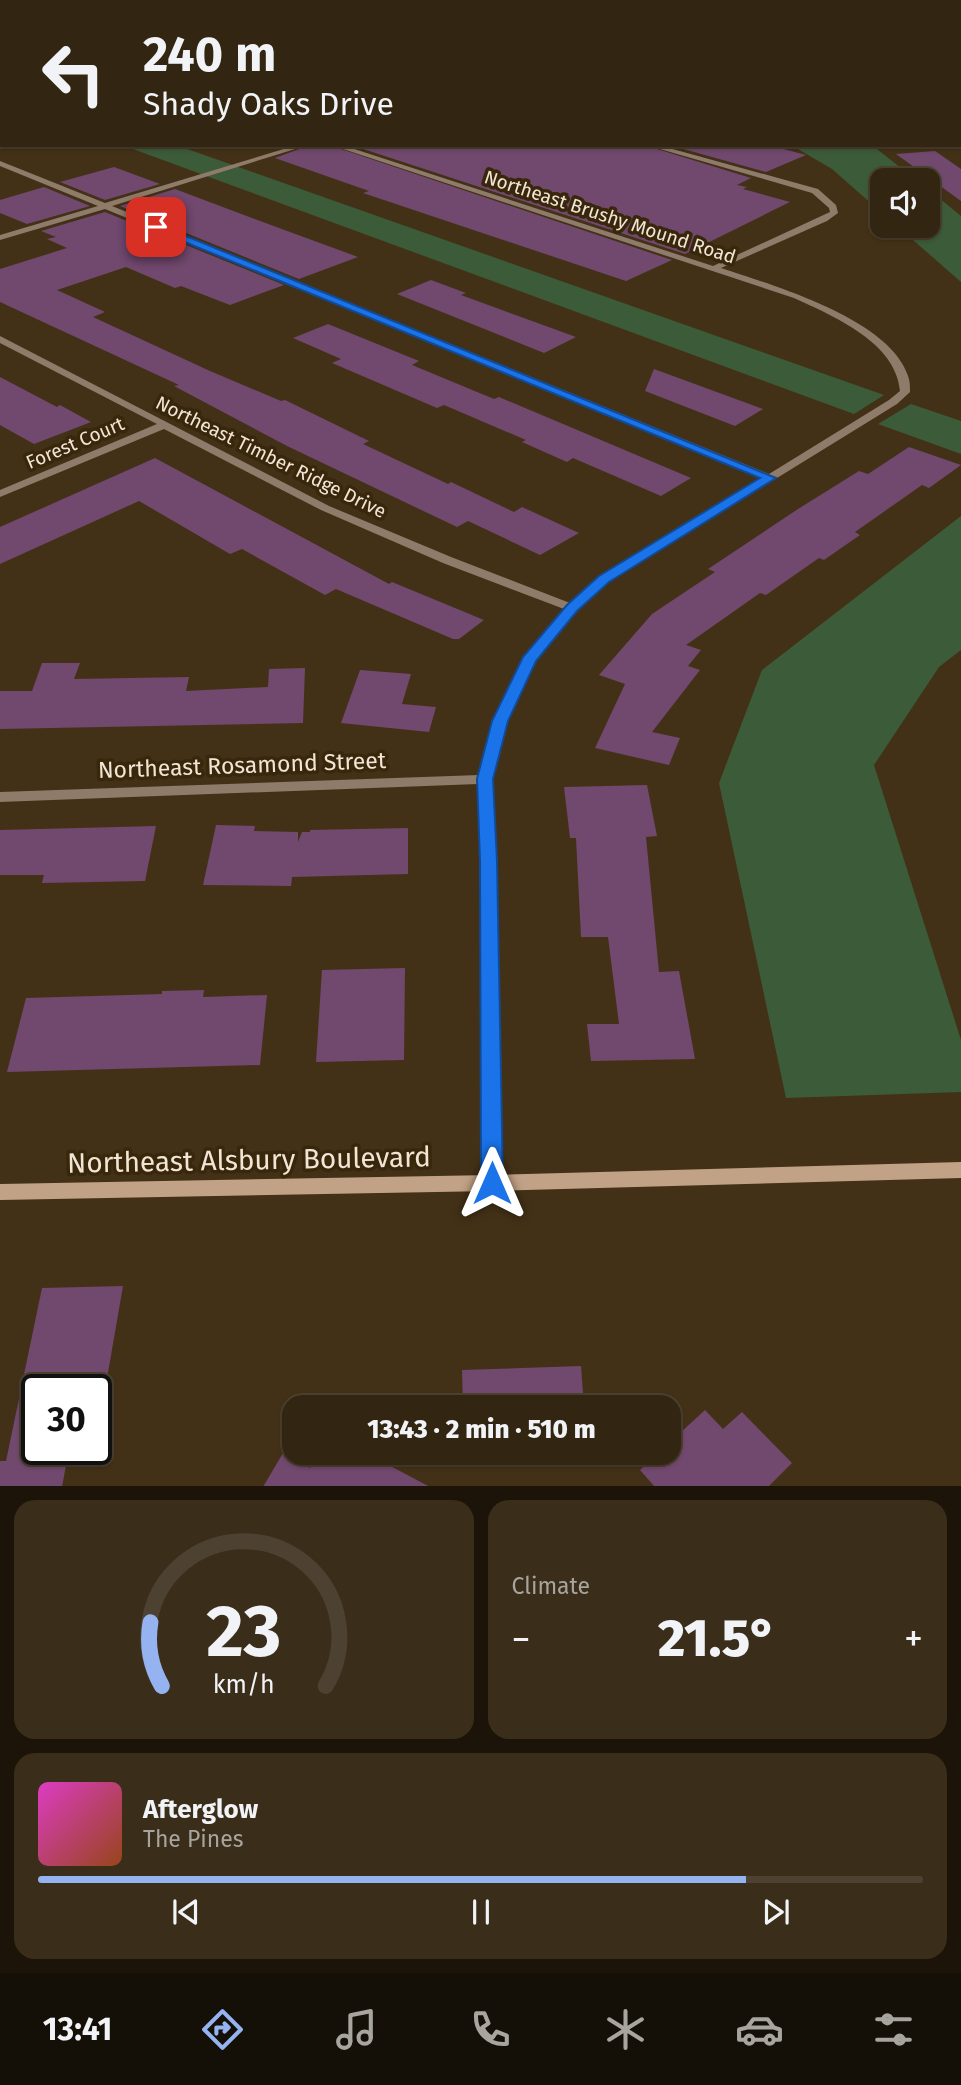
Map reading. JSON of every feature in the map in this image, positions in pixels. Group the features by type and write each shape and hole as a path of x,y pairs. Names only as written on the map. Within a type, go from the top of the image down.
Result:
{"main road":[{"name":"Northeast Alsbury Boulevard","path":"0,1192 492,1183 961,1170"}],"street":[{"path":"0,238 298,147"},
{"name":"Northeast Brushy Mound Road","path":"340,147 797,296 832,312 894,357 907,379 905,392 604,579 572,608 529,660 500,721 485,779 489,861 492,1183"},
{"path":"656,147 815,191 827,199 834,213 715,268"},
{"path":"0,163 770,478"},
{"name":"Northeast Timber Ridge Drive","path":"0,339 325,508 447,560 572,608"},
{"name":"Forest Court","path":"0,494 164,425"},
{"name":"Northeast Rosamond Street","path":"0,797 485,779"}],"green space":[{"path":"127,147 182,147 884,395 854,414"},
{"path":"794,147 875,147 901,168 870,168 870,202 832,169"},
{"path":"940,199 961,216 961,282 911,238 940,238"},
{"path":"911,404 961,421 961,454 878,424"},
{"path":"961,516 961,650 939,667 874,765 961,1040 961,1092 786,1098 719,783 762,670"}],"building":[{"path":"305,147 335,147 672,260 626,281 363,193 369,191 275,158"},
{"path":"357,147 650,147 751,178 737,185 790,202 685,254"},
{"path":"676,147 776,147 806,155 766,172"},
{"path":"935,151 961,169 961,201 940,186 940,168 915,168 896,154"},
{"path":"114,167 160,184 105,200 60,182"},
{"path":"44,187 90,206 27,224 0,213 0,200"},
{"path":"175,189 358,257 299,279 120,206"},
{"path":"105,212 284,285 230,305 181,286 175,288 126,267 57,290 105,312 93,317 210,371 281,401 285,400 369,441 363,444 448,484 451,482 514,512 522,507 579,533 540,555 468,521 457,527 287,446 174,386 179,385 0,302 0,269 67,248 47,239 56,237 41,231"},
{"path":"431,280 466,293 461,295 576,337 544,353 397,294"},
{"path":"328,324 419,361 412,365 494,399 499,397 691,478 661,496 573,458 567,462 522,442 526,440 444,405 437,408 332,363 341,359 293,338"},
{"path":"654,369 763,409 735,426 645,391"},
{"path":"0,377 91,422 34,444 0,425"},
{"path":"909,447 961,465 929,488 922,485 855,532 860,535 824,560 819,558 766,595 760,593 686,645 701,650 688,666 700,670 652,732 680,738 669,765 595,748 625,684 599,675 652,614 715,572 708,569 798,509 859,471 868,474"},
{"path":"155,458 389,584 392,582 484,620 459,639 453,639 336,589 325,595 242,549 230,554 139,501 0,564 0,527"},
{"path":"42,663 80,663 74,679 189,677 186,691 268,687 269,669 305,668 303,723 0,729 0,691 32,691"},
{"path":"360,670 411,674 402,704 436,707 429,732 341,723"},
{"path":"647,785 657,836 646,837 659,972 679,971 695,1059 591,1061 587,1024 619,1024 608,937 581,937 576,838 570,838 564,787"},
{"path":"216,825 255,826 254,831 298,832 298,842 302,832 310,830 408,828 408,874 292,877 291,886 203,885"},
{"path":"156,826 145,881 42,883 44,875 0,875 0,830"},
{"path":"405,968 404,1060 316,1062 322,970"},
{"path":"204,990 203,997 267,995 260,1065 7,1072 26,998 162,994 162,991"},
{"path":"123,1286 108,1374 24,1374 42,1288"},
{"path":"581,1366 583,1395 463,1395 462,1370"},
{"path":"21,1389 21,1465 66,1465 62,1486 0,1486 0,1461 6,1461"},
{"path":"705,1410 723,1429 742,1412 792,1463 769,1486 654,1486 640,1470 645,1465 681,1465 681,1432"},
{"path":"282,1455 282,1465 305,1465 310,1468 312,1465 389,1465 428,1486 264,1486"}],"route":[{"path":"156,227 770,478 604,579 572,608 529,660 500,721 485,779 489,861 492,1183"}]}
